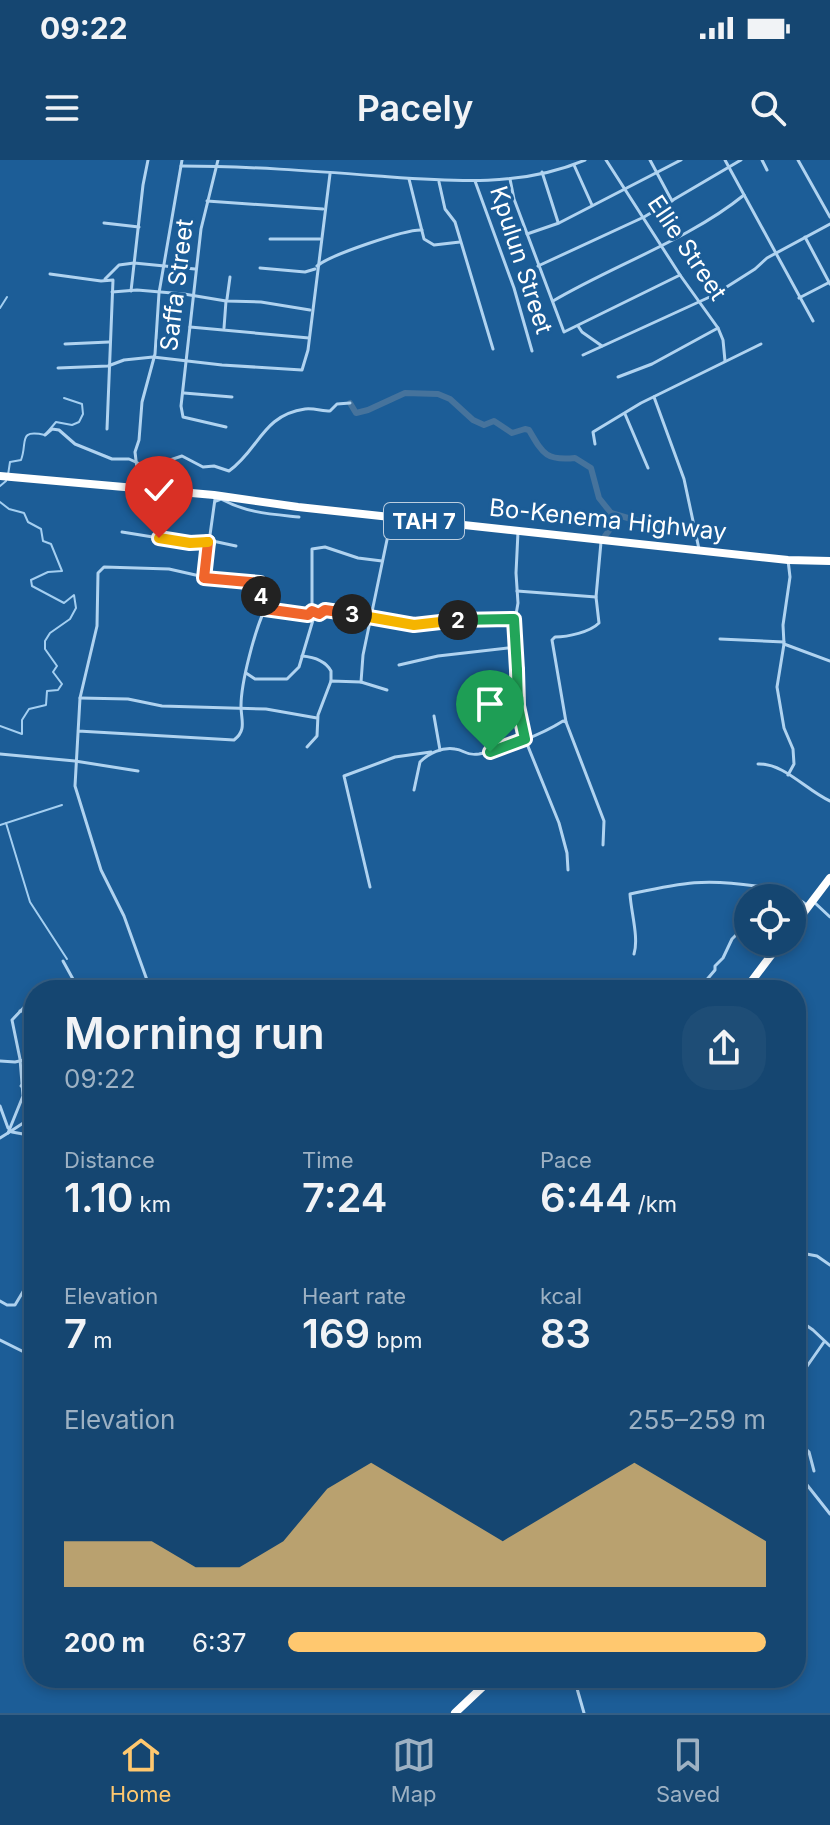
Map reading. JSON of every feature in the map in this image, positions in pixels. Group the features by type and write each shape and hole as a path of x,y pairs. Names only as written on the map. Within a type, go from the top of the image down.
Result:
{"highway":[{"name":"Bo-Kenema Highway","path":"0,476 98,487 139,488 601,541 788,560 830,561"},
{"path":"806,909 830,878"},
{"path":"752,980 770,956"},
{"path":"455,1713 481,1688"}],"street":[{"path":"131,291 148,160"},
{"path":"139,488 135,452 142,402 153,357 159,293 182,160"},
{"name":"Saffa Street","path":"218,160 195,269 182,393 183,417 226,427"},
{"path":"181,166 439,182 510,179 585,160"},
{"name":"Ellie Street","path":"606,160 718,328 723,340 725,361"},
{"path":"650,160 672,201"},
{"path":"527,234 559,223 681,160"},
{"path":"725,160 813,321"},
{"path":"538,266 644,217 741,160"},
{"path":"762,160 767,170"},
{"path":"798,160 830,217"},
{"path":"574,164 592,205"},
{"path":"542,172 559,223"},
{"path":"58,368 108,366 124,360 153,357 302,370 306,363 330,174"},
{"path":"409,179 424,239 429,243 460,242"},
{"path":"510,179 538,266 564,332 680,275"},
{"name":"Kpulun Street","path":"475,181 514,288 532,351"},
{"path":"439,182 445,209 455,222 493,349"},
{"path":"553,301 661,245 744,195"},
{"path":"207,201 324,209"},
{"path":"104,223 139,227"},
{"path":"583,355 700,302 731,285 767,258 830,224"},
{"path":"260,268 294,272 317,268 331,258 398,234 422,230"},
{"path":"799,298 830,283 805,237"},
{"path":"270,239 320,239"},
{"path":"101,281 123,265 134,263 195,269"},
{"path":"50,274 113,280 107,429"},
{"path":"224,328 230,277"},
{"path":"112,292 193,296 311,310"},
{"path":"578,326 602,346"},
{"path":"190,327 309,338"},
{"path":"618,377 652,364 718,328"},
{"path":"65,344 109,342"},
{"path":"595,444 593,432 654,397 761,344"},
{"path":"182,393 232,397"},
{"path":"654,397 684,479 699,549"},
{"path":"45,435 52,429 59,430 75,444 112,459 129,459 137,464 182,456 203,467 214,466 229,471 251,453 262,431 280,419 293,412 308,409 330,411 337,404 350,403"},
{"path":"625,414 648,468"},
{"path":"204,578 215,498 258,514 299,517"},
{"path":"361,682 363,655 388,535 388,517"},
{"path":"122,532 190,543 208,540 236,546"},
{"path":"518,532 518,603 514,619 518,706 525,739 559,823 568,870"},
{"path":"601,541 597,626 552,640 566,722 604,821 603,845"},
{"path":"308,615 312,611 311,552 316,547 382,561"},
{"path":"788,560 790,577 777,687 784,728 793,749 794,764 788,775"},
{"path":"78,731 234,740 243,730 241,708 245,673 257,624 265,609 258,587 260,583 204,578 158,567 100,569 97,626 80,698 75,761 75,786 103,876 124,916 147,980"},
{"path":"517,591 596,597"},
{"path":"265,609 308,615 313,620"},
{"path":"245,673 255,679 287,679 299,667 313,620 325,610 414,625 514,619"},
{"path":"312,611 319,614"},
{"path":"720,639 784,643 830,661"},
{"path":"399,665 438,656 516,647"},
{"path":"301,656 312,657 331,671 331,681 317,718 317,736 307,747"},
{"path":"331,681 361,682 387,690"},
{"path":"80,698 128,699 162,706 281,711 317,718"},
{"path":"434,716 440,750"},
{"path":"370,887 344,776 395,757 455,748 463,754 476,754 566,722"},
{"path":"414,790 420,762 434,752"},
{"path":"0,754 138,771"},
{"path":"758,764 766,764 788,775 830,801"},
{"path":"634,954 637,943 630,894 690,881 747,884"},
{"path":"806,901 830,917"},
{"path":"706,980 734,937"},
{"path":"63,961 73,980"},
{"path":"10,1132 23,1096 12,1020 19,1011 24,1011"},
{"path":"0,1061 15,1062 24,1058"},
{"path":"21,1086 24,1082"},
{"path":"0,1106 10,1132"},
{"path":"0,1138 24,1123"},
{"path":"10,1132 24,1134"},
{"path":"806,1254 817,1256 830,1265"},
{"path":"0,1301 15,1305 24,1290"},
{"path":"806,1325 830,1346"},
{"path":"0,1340 24,1352"},
{"path":"806,1368 824,1342"},
{"path":"806,1449 814,1471"},
{"path":"806,1484 830,1514"},
{"path":"577,1688 584,1713"}],"waterway":[{"path":"0,308 7,297"},
{"path":"350,403 356,413 405,393 438,394 450,399 473,420 484,425 494,421 512,433 529,430 546,454 575,458 591,468 599,498 611,513 613,525 605,536"},
{"path":"8,475 10,462 21,460 27,436 45,435 56,422 72,425 79,422 83,414 82,404 64,398"},
{"path":"0,486 6,481"},
{"path":"0,502 9,509 24,513 28,522 41,529 43,541 51,544 62,571 48,572 31,580 32,586 64,603 74,595 76,608 70,619 50,633 45,641 45,649 57,666 53,672 62,684 58,690 47,691 46,705 29,709 22,720 22,734 0,726"},
{"path":"611,513 665,529 691,532"},
{"path":"0,825 62,805"},
{"path":"6,823 30,902 67,959"}],"route":[{"path":"159,538 190,543 208,540 204,578 260,583 258,587 265,609 298,615 308,615 312,611 319,614 325,610 414,625 457,620 514,619 518,706 525,739 490,752"}]}
